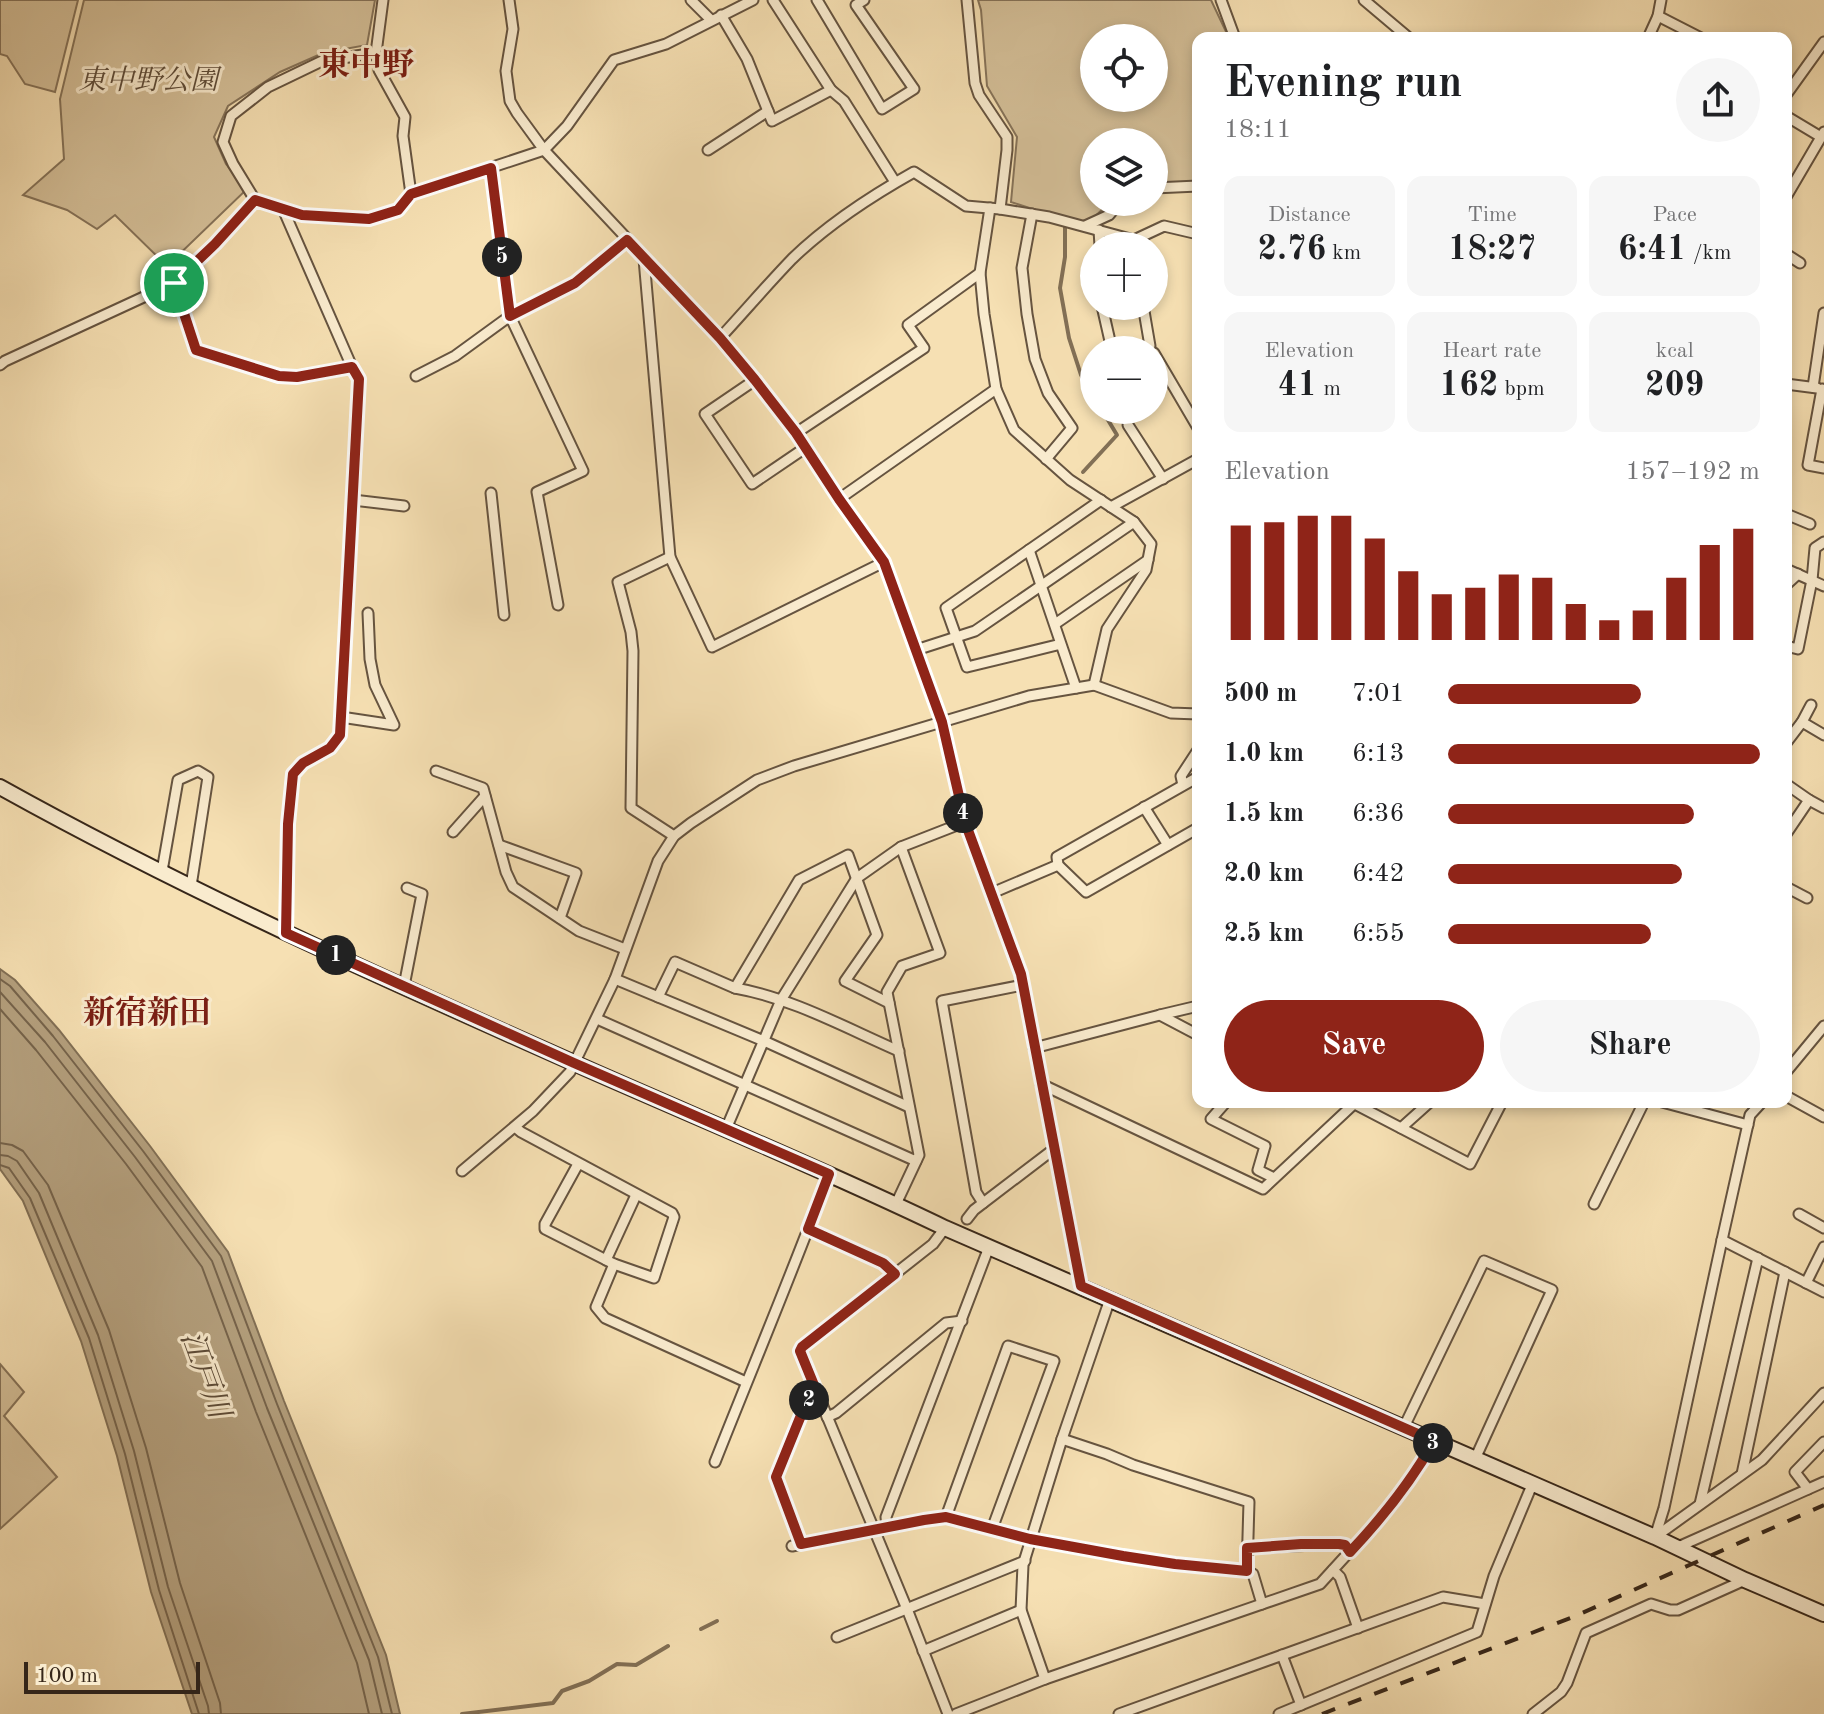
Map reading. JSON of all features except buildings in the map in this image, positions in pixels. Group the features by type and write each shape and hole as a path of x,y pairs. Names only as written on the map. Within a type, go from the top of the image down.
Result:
{"street":[{"path":"383,0 376,53 379,70 405,117 403,136 411,194"},
{"path":"509,0 513,29 506,71 510,101 544,150 720,338 755,380 796,433 884,562 942,722 965,822 1021,974 1081,1286"},
{"path":"691,0 711,20"},
{"path":"376,53 322,61 268,87 231,116 223,142 255,200 302,215 369,219 398,210 411,194 544,150 567,126 614,60 666,44 753,0"},
{"path":"773,0 831,90 844,101 895,182"},
{"path":"817,0 882,109 914,89 856,5 864,0"},
{"path":"967,0 975,83 979,95 1007,137 1007,150 980,273 996,389 1014,430 1070,480 1134,522 1151,544 1146,570 1107,629 1094,685"},
{"path":"1221,0 1233,32"},
{"path":"1364,0 1402,32"},
{"path":"1651,32 1661,0"},
{"path":"721,15 747,59 772,121 831,90"},
{"path":"1658,16 1689,32"},
{"path":"1792,87 1824,42"},
{"path":"708,150 768,111"},
{"path":"1792,119 1822,135 1792,187"},
{"path":"491,168 510,316 583,471 537,492 558,605"},
{"path":"720,338 793,258 828,228 914,172 966,206 1032,214 1134,240 1164,226 1192,233"},
{"path":"1168,187 1192,186"},
{"path":"2,360 174,283 255,200"},
{"path":"283,209 359,379 340,735 330,748 303,763 293,774 288,824 286,933"},
{"path":"1032,214 1022,268 1035,359 1048,393 1072,428 1046,459"},
{"path":"1085,226 1107,216"},
{"path":"416,376 455,356 510,316 575,283 627,240"},
{"path":"1792,258 1800,263"},
{"path":"644,259 670,557 712,647 884,562"},
{"path":"796,433 924,348 908,325 980,273"},
{"path":"174,283 196,350 279,376 297,377 352,367"},
{"path":"1824,313 1820,388 1808,465 1824,468"},
{"path":"1168,379 1192,418"},
{"path":"755,380 705,414 752,484 805,448"},
{"path":"1792,385 1820,388"},
{"path":"839,499 996,389"},
{"path":"1128,425 1163,479"},
{"path":"1111,507 1192,462"},
{"path":"491,493 504,615"},
{"path":"353,500 404,506"},
{"path":"1061,644 967,667 946,608 1101,500"},
{"path":"1792,516 1810,524"},
{"path":"916,650 975,631 1134,522"},
{"path":"1792,648 1798,649 1815,548 1824,542"},
{"path":"1029,550 1076,688"},
{"path":"670,557 618,582 633,651 631,808 674,836"},
{"path":"1055,624 1148,560"},
{"path":"1792,572 1824,586"},
{"path":"1792,580 1798,574"},
{"path":"341,717 394,725 375,685 370,659 368,613"},
{"path":"462,1171 533,1111 570,1072 615,979 658,861 674,836 757,780 794,766 1029,696 1094,685 1171,713 1192,714"},
{"path":"1792,735 1811,705"},
{"path":"1802,722 1824,735"},
{"path":"1183,785 1181,776 1192,759"},
{"path":"162,871 178,780 198,771 208,777 191,886"},
{"path":"436,771 483,788 513,887 579,931 625,949"},
{"path":"1192,780 1057,857 1058,865 1086,892 1192,831"},
{"path":"0,787 286,933 945,1228 1678,1547 1824,1614"},
{"path":"1792,788 1824,808"},
{"path":"453,832 485,796"},
{"path":"1792,825 1809,800"},
{"path":"1144,807 1168,845"},
{"path":"726,1129 781,1000 857,878 901,847 965,822"},
{"path":"499,845 576,873 560,918"},
{"path":"896,1204 919,1155 887,992 902,966 940,953 901,847"},
{"path":"735,988 799,880 848,855 877,935 845,981 889,1003"},
{"path":"992,893 1058,865"},
{"path":"404,986 422,894 407,888"},
{"path":"1792,890 1807,898"},
{"path":"658,997 675,962 735,988 781,1000 899,1051"},
{"path":"615,979 764,1041 909,1107"},
{"path":"983,1203 976,1192 942,1001 1023,985"},
{"path":"1034,1048 1192,1007"},
{"path":"1160,1015 1192,1032"},
{"path":"597,1019 916,1161"},
{"path":"1792,1065 1824,1026"},
{"path":"1041,1084 1263,1189 1349,1108"},
{"path":"1792,1099 1824,1117"},
{"path":"1221,1108 1211,1119 1265,1146 1258,1170 1274,1178"},
{"path":"1363,1108 1470,1164 1499,1108"},
{"path":"1401,1128 1423,1108"},
{"path":"1594,1204 1641,1108"},
{"path":"1684,1108 1748,1125"},
{"path":"1655,1537 1664,1508 1750,1115 1756,1108"},
{"path":"515,1127 672,1213 673,1221 654,1278 610,1262 545,1229 578,1164"},
{"path":"967,1219 974,1210 1054,1149"},
{"path":"715,1462 829,1174"},
{"path":"636,1195 596,1307 600,1314 746,1382"},
{"path":"1799,1214 1824,1228"},
{"path":"945,1228 933,1244 800,1351 948,1714"},
{"path":"808,1229 883,1263 895,1274"},
{"path":"1722,1240 1824,1292"},
{"path":"887,1527 886,1517 989,1247"},
{"path":"1806,1283 1824,1247"},
{"path":"1700,1504 1758,1258"},
{"path":"1404,1427 1484,1261 1552,1290 1475,1459"},
{"path":"1742,1474 1785,1272"},
{"path":"1045,1679 1021,1610 1025,1561 1062,1439 1110,1299"},
{"path":"827,1417 836,1413 946,1323 962,1321"},
{"path":"946,1517 1008,1346 1054,1361 992,1529"},
{"path":"1655,1537 1762,1460 1824,1393"},
{"path":"818,1395 806,1403 776,1477 796,1545 946,1517 1030,1539 1167,1563 1247,1571 1253,1574 1262,1604"},
{"path":"1062,1439 1249,1502 1247,1571"},
{"path":"956,1714 1045,1679 1320,1584 1393,1504 1434,1441"},
{"path":"1808,1489 1795,1472 1824,1442"},
{"path":"1678,1547 1824,1482"},
{"path":"1279,1714 1477,1632 1494,1576 1532,1485"},
{"path":"1247,1548 1339,1544 1345,1545 1350,1552"},
{"path":"837,1637 1025,1561"},
{"path":"1333,1570 1340,1577 1358,1628"},
{"path":"1533,1714 1561,1692 1567,1683 1586,1633 1651,1604 1678,1610 1745,1580"},
{"path":"1119,1714 1443,1597 1485,1604"},
{"path":"923,1651 1021,1610"},
{"path":"1282,1655 1301,1705"}],"green space":[{"path":"0,0 78,0 55,92 25,84 7,56 0,54"},
{"name":"東中野公園","path":"84,0 375,0 367,45 323,53 280,72 228,106 214,137 226,164 247,189 167,266 115,215 97,229 67,210 23,195 64,159 60,99"},
{"path":"978,0 1211,0 1226,32 1192,32 1192,185 1168,186 1168,128 1080,128 1080,216 1095,216 1085,226 1011,202 1017,137 987,86"},
{"path":"0,1364 24,1392 4,1416 57,1477 0,1529"}],"water":[{"name":"江戸川","path":"0,969 15,980 59,1030 228,1252 386,1655 400,1714 192,1714 151,1592 117,1456 81,1341 23,1201 0,1169"}],"waterway":[{"path":"1065,227 1065,257 1060,288 1069,338 1080,372"},
{"path":"1083,472 1117,435 1110,424"},
{"path":"701,1629 717,1621"},
{"path":"462,1714 553,1703 562,1691 589,1681 617,1664 636,1665 668,1646"}],"railway":[{"path":"1322,1714 1573,1617 1824,1505"}],"district":[{"name":"東中野","path":"366,67"},
{"name":"新宿新田","path":"147,1015"}],"route":[{"path":"491,168 510,316 575,283 627,240 720,338 796,433 884,562 942,722 965,822 1021,974 1081,1286 1434,1441 1393,1504 1350,1552 1345,1545 1339,1544 1247,1548 1247,1571 1123,1556 1030,1539 946,1517 801,1544 776,1477 806,1403 818,1395 800,1351 895,1274 883,1263 808,1229 829,1174 286,933 288,824 293,774 303,763 330,748 340,735 359,379 352,367 297,377 279,376 196,350 174,283 255,200 302,215 369,219 398,210 411,194 491,168"}]}
